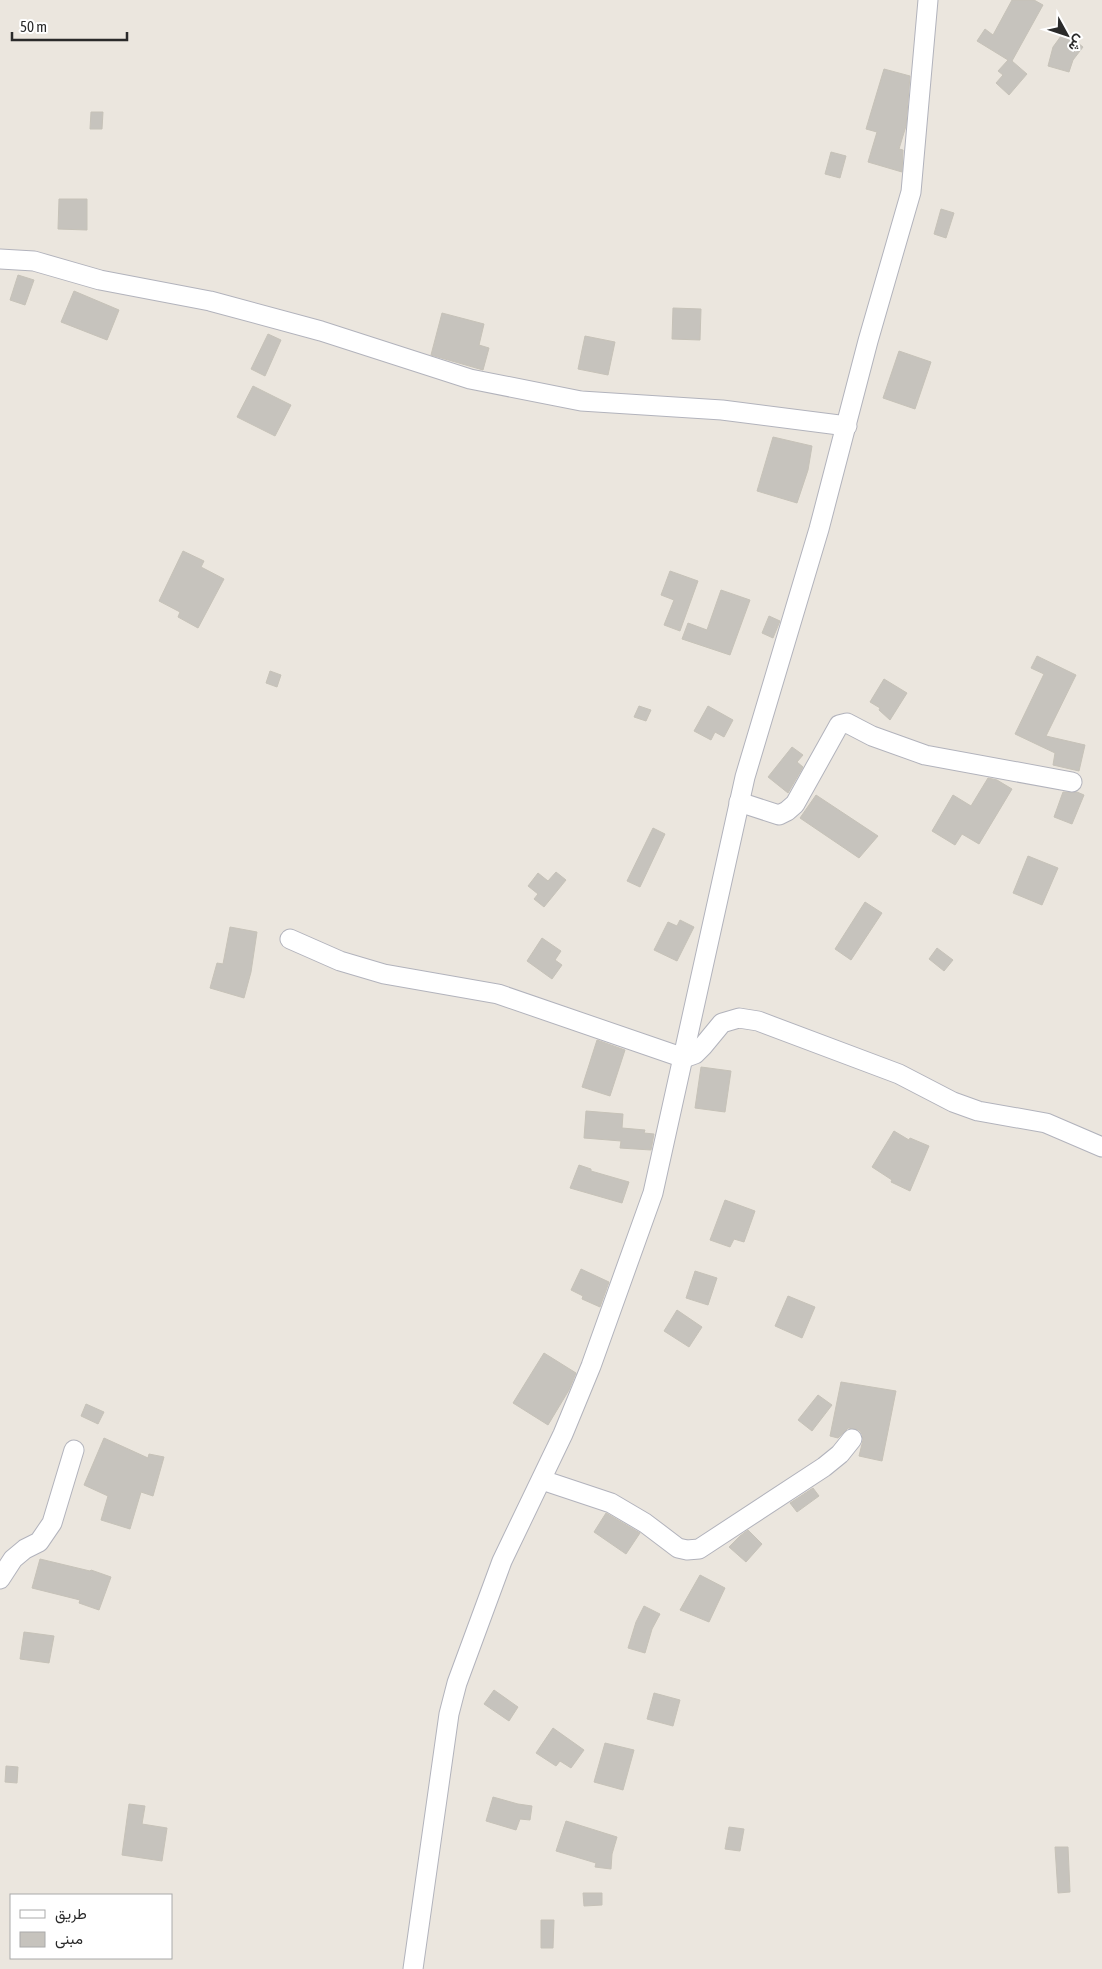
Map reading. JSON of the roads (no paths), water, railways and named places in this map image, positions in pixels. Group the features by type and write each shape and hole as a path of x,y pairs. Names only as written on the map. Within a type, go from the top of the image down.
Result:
{"street":[{"path":"413,1969 449,1714 457,1683 502,1561 542,1480 590,1366 653,1193 745,777 819,529 868,341 911,192 928,0"},
{"path":"0,259 34,261 100,280 210,301 320,331 470,379 581,401 722,410 847,426"},
{"path":"739,802 779,815 787,811 795,804 839,725 847,723 872,736 926,755 1072,782"},
{"path":"290,939 340,961 384,974 498,994 684,1058 695,1054 722,1023 738,1018 758,1021 900,1074 961,1105 978,1111 1046,1123 1102,1146"},
{"path":"542,1480 611,1502 645,1523 678,1548 687,1550 699,1549 824,1466 840,1454 852,1439"},
{"path":"0,1579 13,1559 25,1549 39,1542 47,1533 52,1523 74,1450"}]}
